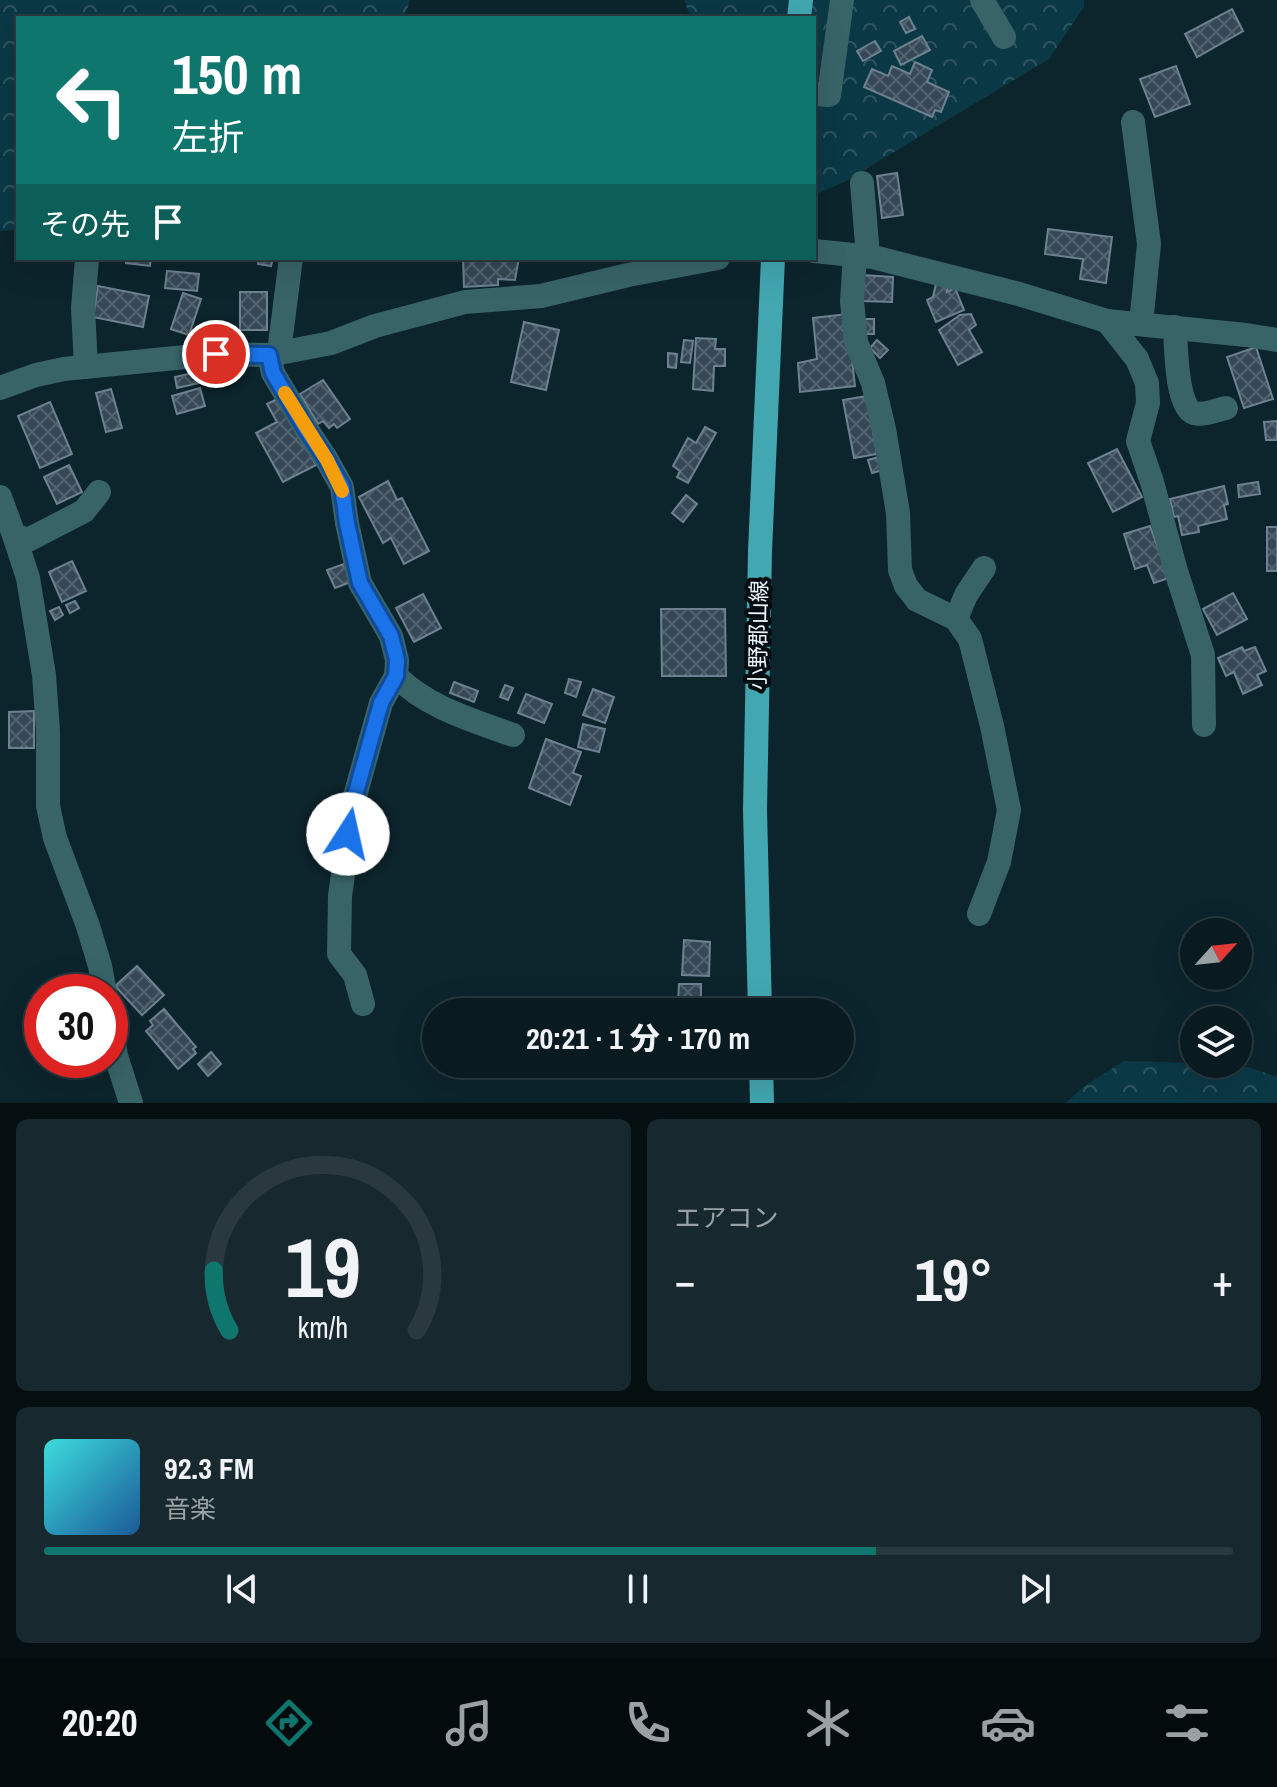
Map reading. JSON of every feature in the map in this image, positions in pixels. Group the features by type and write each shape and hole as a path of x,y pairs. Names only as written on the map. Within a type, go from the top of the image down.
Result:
{"main road":[{"name":"小野郡山線","path":"760,998 755,810 759,582 773,260"},
{"path":"761,1078 762,1103"}],"street":[{"path":"816,94 829,95 842,0"},
{"path":"982,0 1004,37"},
{"path":"1133,122 1149,244 1141,324"},
{"path":"862,183 862,256 852,301 856,342 873,383 884,429 898,513 900,570 906,586 917,600 956,619 970,639 1009,810 999,862 979,914"},
{"path":"816,251 862,256 1019,294 1107,321 1277,340"},
{"path":"86,367 83,308 87,260"},
{"path":"291,260 273,373 342,487 360,583 391,636 397,660 396,676 381,703 353,803 340,896 339,954 355,975 363,1004"},
{"path":"0,388 64,369 216,354 274,354 331,343 375,326 465,302 541,296 707,260"},
{"path":"1107,321 1137,359 1147,383 1148,403 1138,441 1203,655 1204,725"},
{"path":"1175,327 1179,380 1190,412 1208,413 1226,408"},
{"path":"14,535 28,540 84,511 99,492"},
{"path":"0,497 28,578 44,675 48,806 52,827 88,926 102,974"},
{"path":"956,619 966,595 984,568"},
{"path":"396,676 443,709 513,735"},
{"path":"123,1078 131,1103"}],"green space":[{"path":"0,0 410,0 406,16 16,16 16,230 0,231"},
{"path":"684,0 1084,0 1084,7 1049,59 844,182 816,194 816,16 690,16"},
{"path":"1124,1061 1180,1063 1180,1078 1252,1078 1252,1068 1277,1077 1277,1103 1066,1103 1083,1087"}],"building":[{"path":"1232,9 1243,31 1197,57 1185,34"},
{"path":"909,17 915,29 906,33 900,22"},
{"path":"922,36 930,50 901,65 894,51"},
{"path":"875,41 881,51 863,61 857,51"},
{"path":"915,62 932,70 927,82 949,92 941,112 935,110 932,117 864,87 872,69 888,76 892,66 910,74"},
{"path":"1176,66 1190,104 1155,117 1140,79"},
{"path":"897,173 903,215 882,218 877,176"},
{"path":"1048,229 1112,237 1106,283 1080,279 1083,259 1045,254"},
{"path":"126,260 151,260 150,266 126,263"},
{"path":"259,260 272,260 271,266 258,264"},
{"path":"463,260 519,260 515,280 498,279 498,285 464,287"},
{"path":"167,271 199,274 197,291 165,288"},
{"path":"862,275 893,277 892,302 861,301"},
{"path":"936,284 948,286 947,292 955,288 964,310 936,322 927,300 933,297"},
{"path":"98,286 149,296 143,327 93,317"},
{"path":"240,292 267,292 267,330 240,330"},
{"path":"183,293 201,299 189,335 171,329"},
{"path":"847,314 855,386 800,392 798,363 817,359 813,318"},
{"path":"971,314 976,325 969,330 982,352 958,365 939,330 960,315"},
{"path":"863,319 874,319 874,334 863,334"},
{"path":"524,322 559,330 546,390 511,382"},
{"path":"696,338 716,339 715,349 725,349 725,366 714,366 713,391 693,389"},
{"path":"684,340 693,341 690,363 681,362"},
{"path":"877,340 888,350 880,358 870,348"},
{"path":"1256,347 1273,399 1244,408 1227,357"},
{"path":"668,353 677,354 676,368 668,367"},
{"path":"197,372 199,383 177,388 175,377"},
{"path":"323,380 350,419 337,428 334,424 329,428 323,421 318,424 300,394"},
{"path":"200,388 205,406 177,414 172,396"},
{"path":"111,389 122,428 106,432 96,393"},
{"path":"867,396 877,454 854,458 843,400"},
{"path":"279,398 316,465 283,482 256,433 277,422 267,404"},
{"path":"50,402 72,454 40,468 18,416"},
{"path":"1277,421 1277,440 1266,440 1264,422"},
{"path":"705,427 716,433 688,483 677,477 680,471 673,466 688,438 696,443"},
{"path":"1117,449 1142,497 1113,512 1088,463"},
{"path":"882,456 886,469 872,473 868,460"},
{"path":"69,465 82,492 57,504 44,477"},
{"path":"388,481 397,500 402,498 429,551 404,564 391,538 383,543 359,497"},
{"path":"1258,482 1260,494 1239,497 1238,485"},
{"path":"1224,486 1227,519 1198,526 1199,532 1182,535 1170,499"},
{"path":"686,495 697,504 683,522 672,513"},
{"path":"1150,526 1169,578 1154,583 1147,565 1135,569 1124,534"},
{"path":"1267,527 1277,527 1277,571 1267,571"},
{"path":"72,561 86,591 62,602 49,572"},
{"path":"344,564 351,582 335,588 327,570"},
{"path":"1233,593 1247,619 1217,635 1203,609"},
{"path":"423,594 441,628 414,642 396,608"},
{"path":"75,601 79,608 70,613 66,605"},
{"path":"59,607 63,615 55,620 50,611"},
{"path":"661,609 725,609 726,676 662,676"},
{"path":"1242,647 1244,651 1255,647 1266,671 1257,675 1262,685 1243,694 1234,672 1226,676 1218,658"},
{"path":"569,679 581,682 576,697 565,693"},
{"path":"454,682 478,691 474,702 450,693"},
{"path":"505,685 513,688 508,700 500,697"},
{"path":"593,689 614,697 605,723 583,715"},
{"path":"526,694 552,704 544,723 518,713"},
{"path":"34,711 34,748 9,748 9,712"},
{"path":"583,724 605,729 599,752 578,747"},
{"path":"546,739 581,752 573,773 581,776 570,805 529,788"},
{"path":"684,940 710,942 709,976 682,975"},
{"path":"137,966 164,995 142,1015 128,1000 128,974"},
{"path":"679,984 701,984 701,998 678,998"},
{"path":"164,1009 196,1047 193,1049 196,1053 178,1069 146,1031 153,1025 150,1021"},
{"path":"211,1052 221,1064 208,1076 198,1064"}],"slow traffic":[{"path":"285,393 327,460 342,491"}],"route":[{"path":"216,354 269,355 273,373 342,487 360,583 391,636 397,660 396,676 381,703 353,803 348,834"}]}
